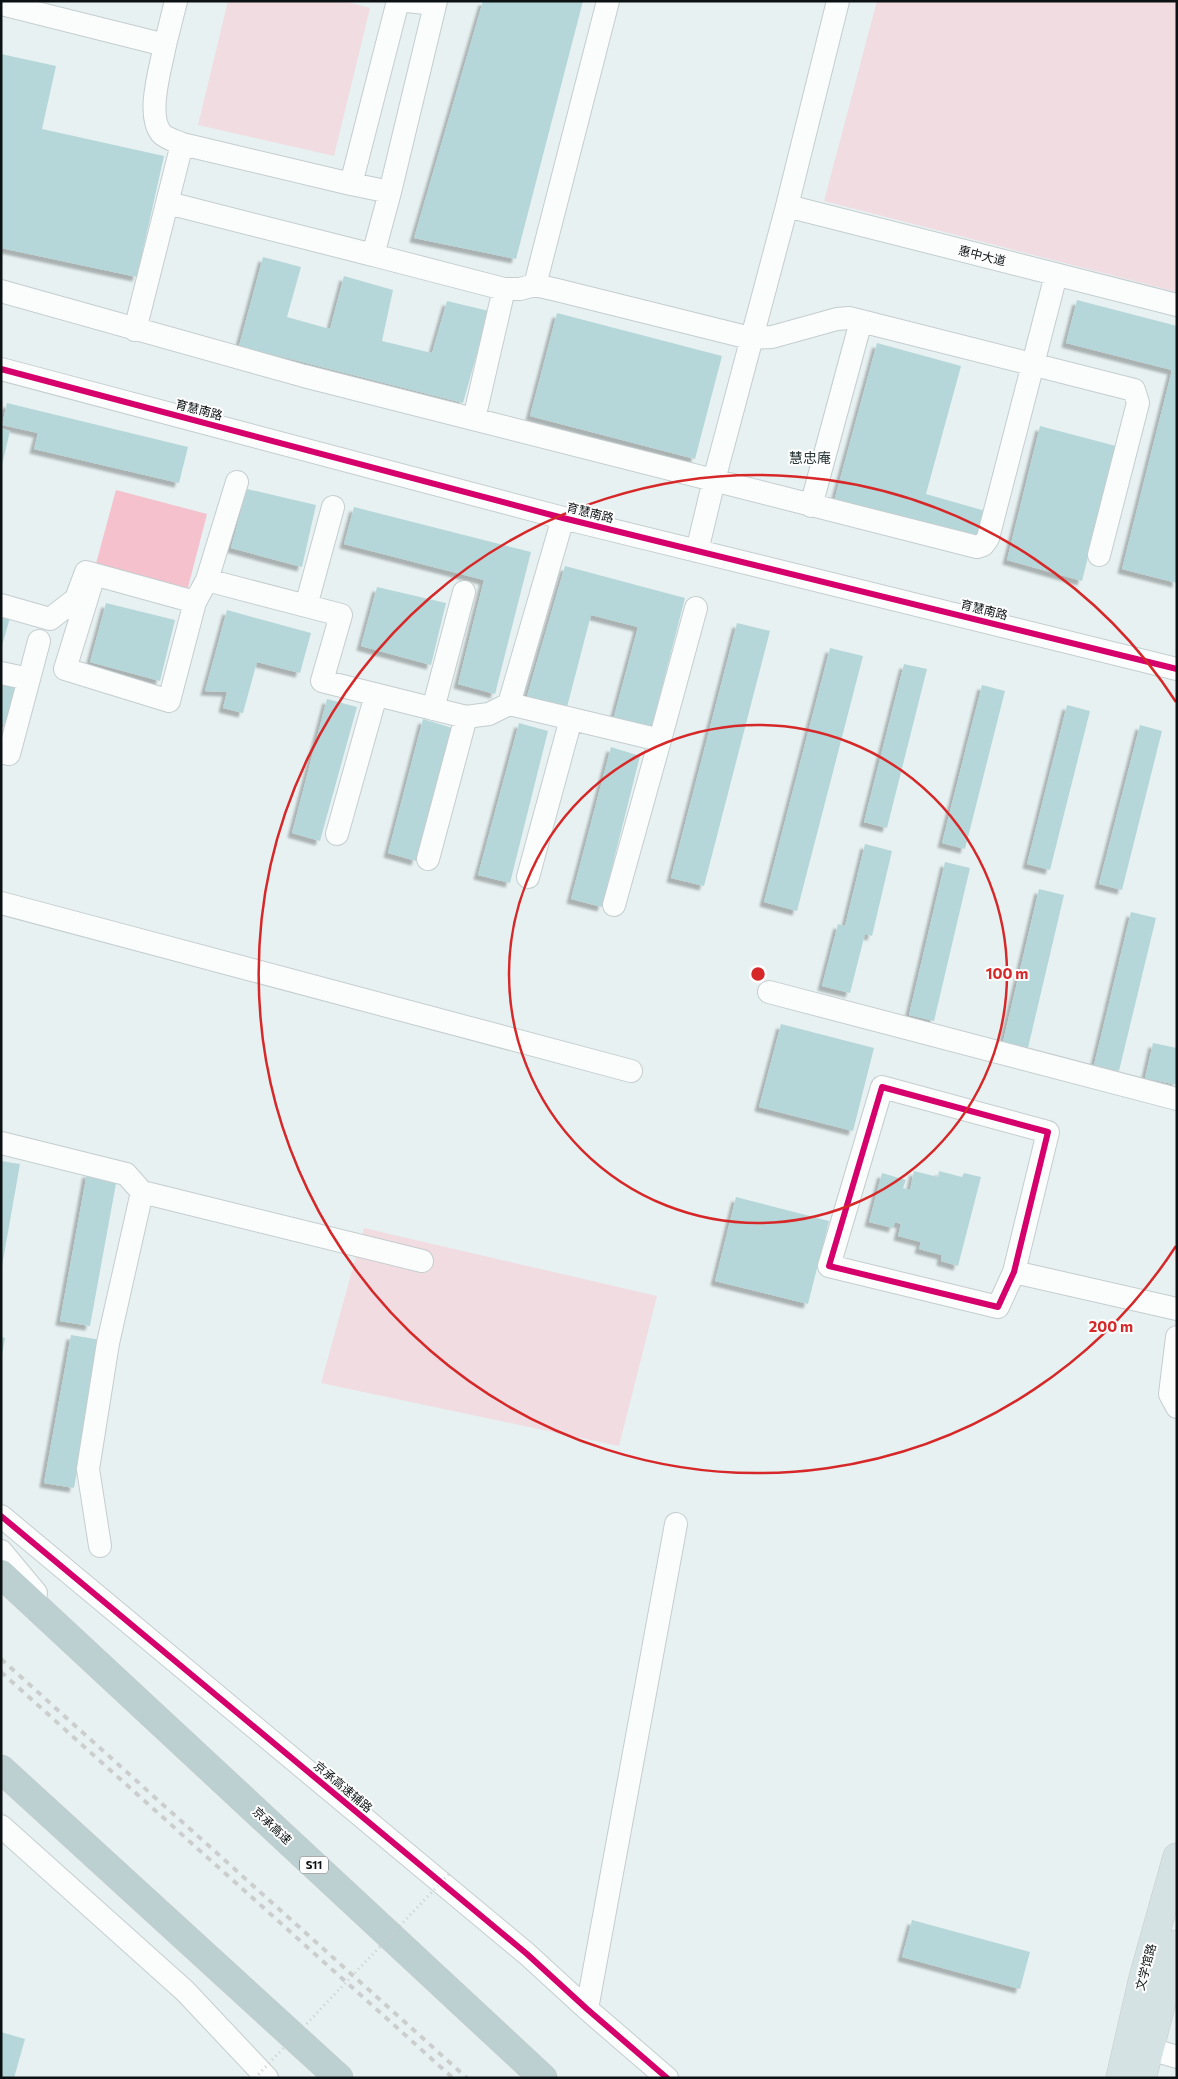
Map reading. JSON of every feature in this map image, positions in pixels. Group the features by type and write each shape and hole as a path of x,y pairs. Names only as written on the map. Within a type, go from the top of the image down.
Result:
{"highway":[{"name":"京承高速","path":"1,1574 543,2078"},
{"path":"1,1770 339,2078"}],"main road":[{"name":"文学馆路","path":"1120,2078 1143,1978 1177,1856"},
{"name":"文学馆路","path":"1142,2078 1177,1944"}],"street":[{"path":"176,1 165,45 155,99 156,117 162,133 182,144 390,192"},
{"path":"351,184 398,1"},
{"path":"407,1 425,3 429,1"},
{"path":"373,255 436,1"},
{"path":"535,286 608,1"},
{"path":"697,551 750,338 787,206 838,1"},
{"path":"1,4 165,45"},
{"path":"135,330 182,144"},
{"path":"168,203 504,289 520,289 535,286 750,338 772,336 837,319 849,318 1134,390 1138,403 1099,555"},
{"name":"惠中大道","path":"787,206 1177,305"},
{"path":"1,291 135,330 474,420 977,547 983,545 988,538 1056,275"},
{"path":"474,420 504,289"},
{"path":"811,506 861,321"},
{"name":"育慧南路","path":"1,369 563,518 1177,669"},
{"path":"94,574 65,669 169,701 195,602 207,580 237,482"},
{"path":"306,606 333,507"},
{"path":"509,704 563,518"},
{"path":"1,605 50,618 76,598 86,572 195,602"},
{"path":"207,580 341,615 322,681 466,717 489,714 509,704 660,740"},
{"path":"433,709 464,592"},
{"path":"614,905 696,608"},
{"path":"1,752 9,754 39,641"},
{"path":"1,673 29,679"},
{"path":"337,834 376,695"},
{"path":"428,859 466,717"},
{"path":"528,877 571,719"},
{"path":"1,903 631,1072"},
{"path":"769,992 1177,1098"},
{"path":"882,1087 1048,1132 1014,1272 998,1307 829,1266 882,1087"},
{"path":"1,1143 126,1174 142,1192 422,1261"},
{"path":"100,1546 88,1469 108,1344 142,1192"},
{"path":"1014,1272 1177,1309"},
{"path":"1177,1337 1170,1394 1177,1407"},
{"name":"京承高速辅路","path":"1,1516 527,1954 667,2078"},
{"path":"587,2009 676,1524"},
{"path":"1,1551 85,1651"},
{"path":"1,1826 185,1991 267,2078"},
{"path":"1150,2049 1177,2057"}],"path":[{"path":"255,2078 452,1872"}],"shaded area":[{"path":"228,1 344,1 370,8 334,156 198,125"},
{"path":"877,1 1177,1 1177,292 824,201"},
{"path":"116,490 207,514 186,595 94,571"},
{"path":"364,1228 657,1296 619,1446 321,1383"}],"building":[{"path":"483,1 583,1 516,259 414,238"},
{"path":"1,54 56,66 42,129 164,156 137,277 1,248"},
{"path":"263,257 301,267 287,317 330,329 344,276 393,290 382,341 432,353 447,301 489,311 463,403 239,346"},
{"path":"1077,300 1177,326 1177,583 1122,569 1172,370 1066,343"},
{"path":"557,313 722,356 695,459 530,416"},
{"path":"877,343 961,366 926,494 989,512 980,545 833,505"},
{"path":"7,403 188,447 179,483 34,449 38,433 2,425"},
{"path":"1040,426 1116,446 1082,581 1007,560"},
{"path":"1,428 10,431 2,465 1,465"},
{"path":"247,489 316,505 302,567 231,548"},
{"path":"354,507 531,552 495,694 458,684 484,580 344,544"},
{"path":"565,566 685,598 651,730 613,720 638,627 591,615 566,711 525,703"},
{"path":"377,587 446,603 431,665 361,646"},
{"path":"106,603 175,620 160,681 90,662"},
{"path":"227,610 311,633 300,673 257,662 243,713 223,708 227,692 205,691"},
{"path":"1,611 11,614 2,646 1,646"},
{"path":"737,623 770,631 704,886 671,878"},
{"path":"830,648 863,656 797,911 764,902"},
{"path":"904,664 927,669 887,828 864,822"},
{"path":"1,684 17,688 7,724 1,723"},
{"path":"982,685 1005,691 965,849 942,843"},
{"path":"327,699 357,707 320,841 292,833"},
{"path":"1067,705 1090,711 1050,870 1027,864"},
{"path":"423,719 452,728 416,861 388,853"},
{"path":"519,723 548,731 510,883 478,875"},
{"path":"1140,725 1162,731 1122,890 1099,884"},
{"path":"611,747 640,756 602,907 571,899"},
{"path":"865,844 892,851 872,936 865,934 850,993 822,986 838,924 845,926"},
{"path":"945,862 970,868 934,1021 909,1015"},
{"path":"1039,889 1064,895 1028,1048 1003,1042"},
{"path":"1131,912 1156,918 1119,1071 1094,1065"},
{"path":"781,1024 874,1048 853,1131 759,1107"},
{"path":"1153,1043 1177,1048 1177,1085 1145,1078"},
{"path":"1,1161 20,1164 2,1266 1,1266"},
{"path":"914,1171 938,1177 939,1171 962,1177 964,1173 981,1177 958,1266 941,1261 942,1255 919,1249 921,1242 898,1236 901,1224 895,1222 893,1228 869,1222 882,1173 906,1180 903,1188 910,1190"},
{"path":"87,1173 117,1178 90,1326 60,1321"},
{"path":"736,1197 829,1221 808,1304 715,1281"},
{"path":"71,1335 101,1340 74,1488 44,1483"},
{"path":"1,1337 5,1338 2,1355 1,1355"},
{"path":"912,1920 1030,1952 1020,1989 902,1957"},
{"path":"1,2032 25,2039 14,2078 1,2078"}],"railway":[{"path":"1,1659 467,2078"},
{"path":"1,1672 453,2078"}],"cycle path":[{"path":"1,369 563,518 1177,669"},
{"path":"882,1087 1048,1132 1014,1272 998,1307 829,1266 882,1087"},
{"path":"1,1516 527,1954 667,2078"}],"district":[{"name":"慧忠庵","path":"810,458"}]}
